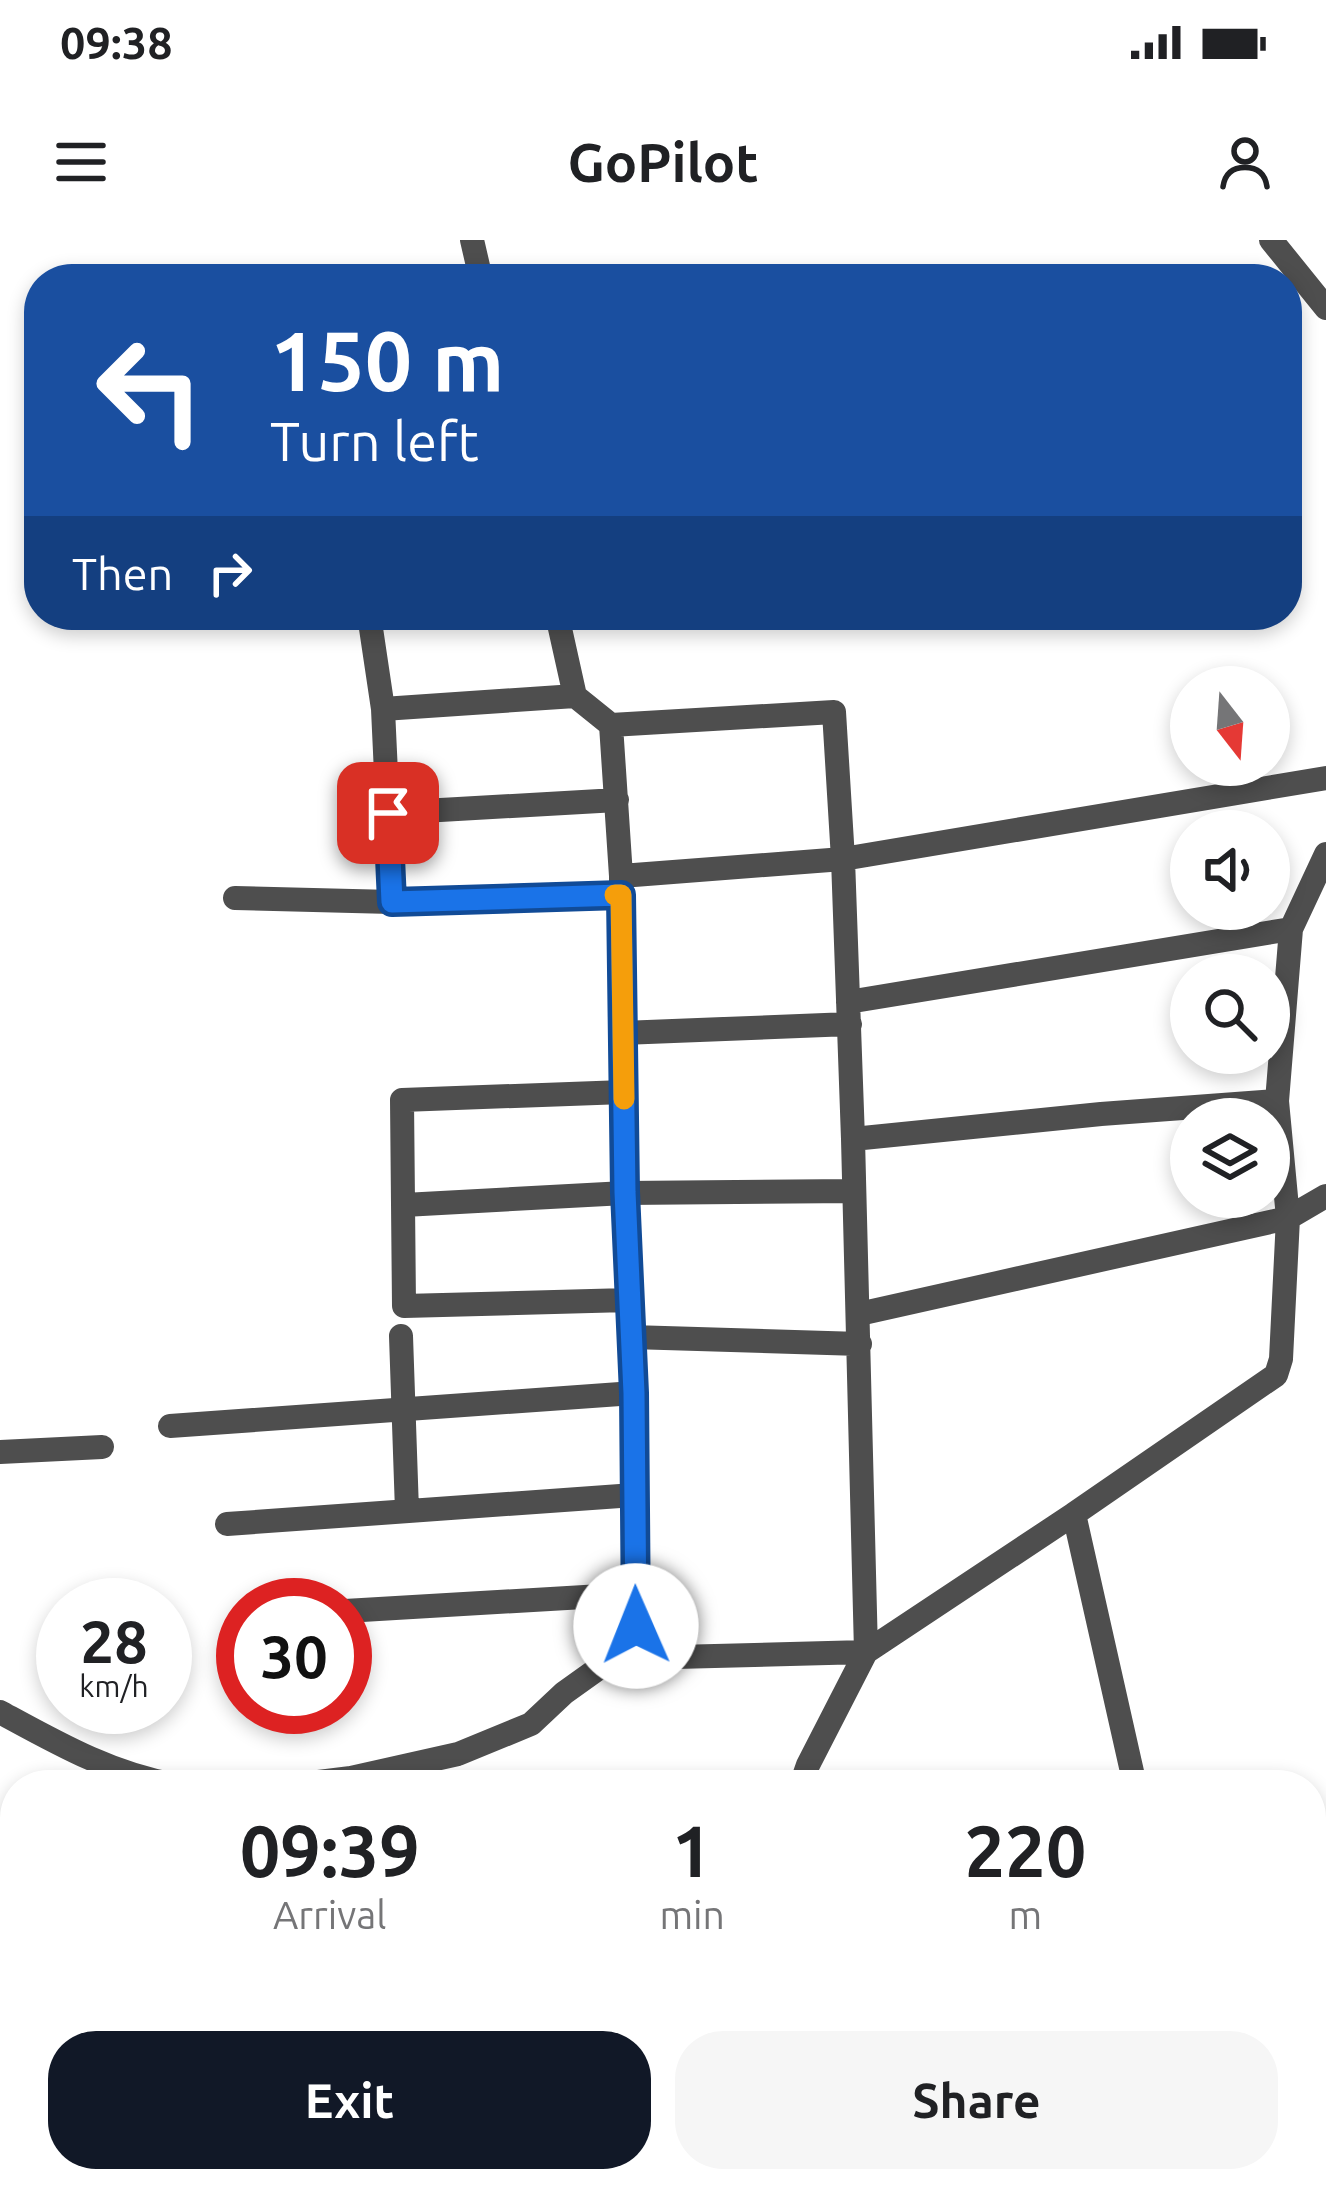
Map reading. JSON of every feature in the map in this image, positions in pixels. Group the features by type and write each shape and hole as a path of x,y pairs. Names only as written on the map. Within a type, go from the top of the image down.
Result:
{"street":[{"path":"1271,240 1290,264"},
{"path":"1302,278 1326,308"},
{"path":"371,630 383,709 392,902"},
{"path":"560,630 575,697 611,725 834,712 849,1013 866,1652 806,1770"},
{"path":"383,709 575,697"},
{"path":"611,725 621,885 636,1658"},
{"path":"235,898 392,902 621,885 843,860 1326,778"},
{"path":"388,813 616,800"},
{"path":"1277,1098 1291,929 1326,854"},
{"path":"622,1033 849,1013 1291,929"},
{"path":"624,1092 402,1100 404,1306 628,1300"},
{"path":"853,1139 1170,1109"},
{"path":"404,1205 625,1192 854,1191"},
{"path":"1290,1217 1326,1196"},
{"path":"387,1770 458,1754 532,1724 599,1668 636,1658 866,1652 1276,1375 1281,1359 1288,1218 859,1314"},
{"path":"401,1336 407,1511"},
{"path":"631,1337 860,1344"},
{"path":"170,1426 634,1393"},
{"path":"0,1452 102,1447"},
{"path":"227,1524 634,1495"},
{"path":"1074,1514 1132,1770"},
{"path":"372,1609 635,1594"},
{"path":"0,1712 117,1770"}],"slow traffic":[{"path":"615,895 621,895 624,1099"}],"route":[{"path":"388,813 392,902 621,895 636,1626"}]}
